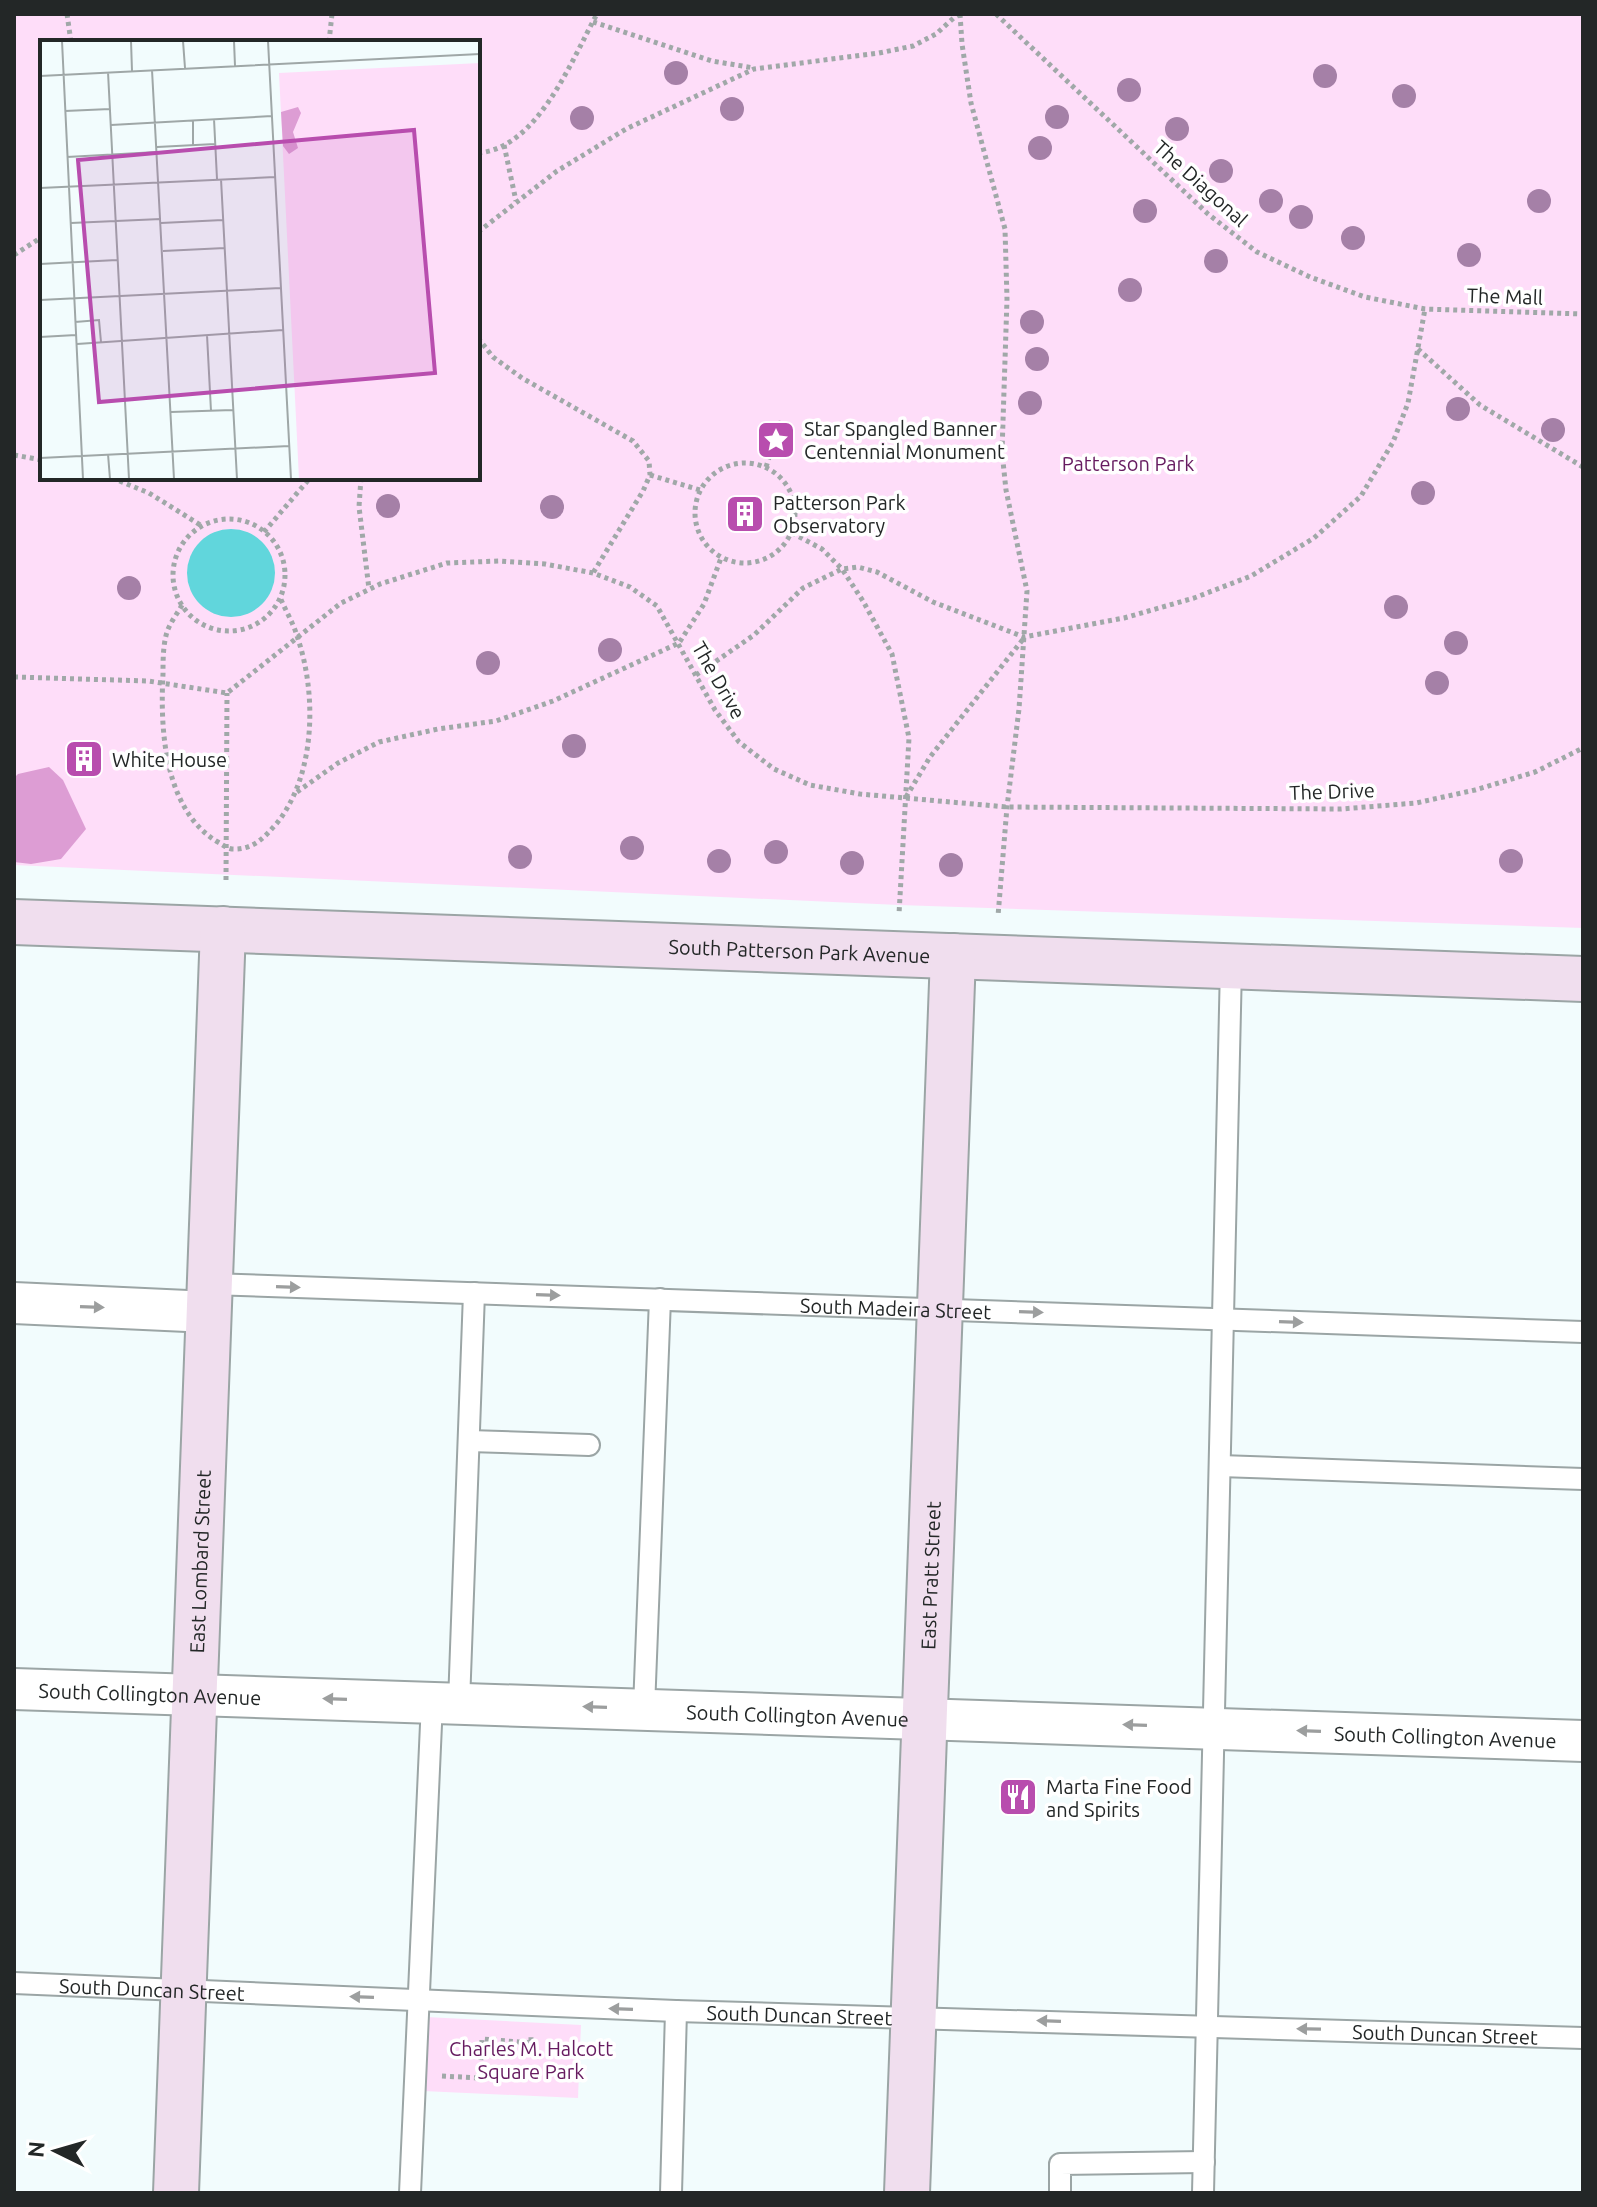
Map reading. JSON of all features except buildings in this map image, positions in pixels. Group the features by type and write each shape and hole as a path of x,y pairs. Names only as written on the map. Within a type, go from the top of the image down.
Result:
{"main road":[{"name":"South Patterson Park Avenue","path":"14,922 1583,979"},
{"name":"East Lombard Street","path":"176,2193 223,929"},
{"name":"East Pratt Street","path":"907,2193 953,956"}],"street":[{"name":"South Madeira Street","path":"14,1303 209,1298"},
{"name":"South Collington Avenue","path":"14,1689 1583,1741"}],"lane":[{"path":"1203,2193 1231,966"},
{"name":"South Madeira Street","path":"209,1298 474,1293 1583,1332"},
{"path":"410,2193 418,2000 469,1441 474,1293"},
{"path":"644,1708 660,1299"},
{"path":"469,1441 589,1445"},
{"path":"1220,1466 1583,1479"},
{"name":"South Duncan Street","path":"14,1983 676,2011 1583,2038"},
{"path":"671,2193 676,2011"},
{"path":"1060,2193 1060,2164 1204,2162"}],"path":[{"path":"67,14 71,40"},
{"path":"329,40 332,14"},
{"path":"480,153 490,152 519,138 540,116 597,14"},
{"path":"480,230 557,171 626,129 754,69 913,46 936,34 959,14"},
{"path":"959,14 971,103 1005,229 1007,299 1002,452 1006,490 1027,591 1019,709 999,908"},
{"name":"The Diagonal","path":"996,14 1208,214 1257,252 1310,277 1365,297 1425,309"},
{"path":"593,22 712,61 754,69"},
{"path":"504,145 516,201"},
{"path":"14,255 17,248 40,238"},
{"path":"696,675 754,635 803,588 842,569 858,567 877,572 933,602 1024,637 1124,618 1194,598 1251,576 1314,538 1361,496 1393,442 1408,403 1425,309"},
{"name":"The Mall","path":"1425,309 1583,314"},
{"path":"480,341 493,357 522,378 633,441 649,461 650,475 593,573"},
{"path":"1418,348 1480,405 1583,467"},
{"path":"766,467 781,421"},
{"path":"14,455 40,460"},
{"path":"747,462 766,467 782,478 792,494 796,514 792,533 783,547 770,557 754,563 737,563 721,558 706,546 697,528 695,509 700,490 711,475 728,465 747,462"},
{"path":"650,475 700,490"},
{"path":"117,480 149,493 202,526"},
{"path":"264,532 308,480"},
{"path":"361,480 359,507 369,589"},
{"path":"222,519 239,519 264,532 281,554 284,583 280,597 262,619 236,630 222,630 206,626 182,605 175,590 175,558 182,544 202,526 222,519"},
{"path":"792,533 822,549 842,569 892,654 909,738 899,905"},
{"path":"296,793 338,763 379,742 496,721 553,701 679,643 704,604 721,558"},
{"name":"The Drive","path":"227,693 341,603 369,589 447,563 500,561 545,564 593,573 630,587 657,606 715,710 739,742 774,769 810,785 860,794 1007,807 1341,809 1416,803 1475,790 1535,772 1583,748"},
{"path":"182,605 167,630 162,683 165,749 175,785 187,811 206,835 228,849 247,849 261,841 296,793 306,751 310,710 307,678 297,636 280,597"},
{"path":"906,798 930,757 1024,637"},
{"path":"14,677 162,683 227,693 226,880"},
{"path":"414,2075 480,2078 482,2039 531,2043 533,2005"}],"green space":[{"name":"Patterson Park","path":"14,14 1583,14 1583,928 899,905 14,865"},
{"name":"Charles M. Halcott Square Park","path":"426,2017 581,2025 578,2098 423,2091"}],"shaded area":[{"path":"49,767 63,780 86,829 61,859 31,864 14,862 14,778 18,774"}],"water":[{"path":"231,529 248,532 262,542 272,556 275,573 272,590 262,604 248,614 231,617 214,614 200,604 190,590 187,573 190,556 200,542 214,532"}],"place":[{"name":"Star Spangled Banner Centennial Monument","path":"776,440"},
{"name":"Patterson Park Observatory","path":"745,514"},
{"name":"White House","path":"84,759"},
{"name":"Marta Fine Food and Spirits","path":"1018,1797"}]}
